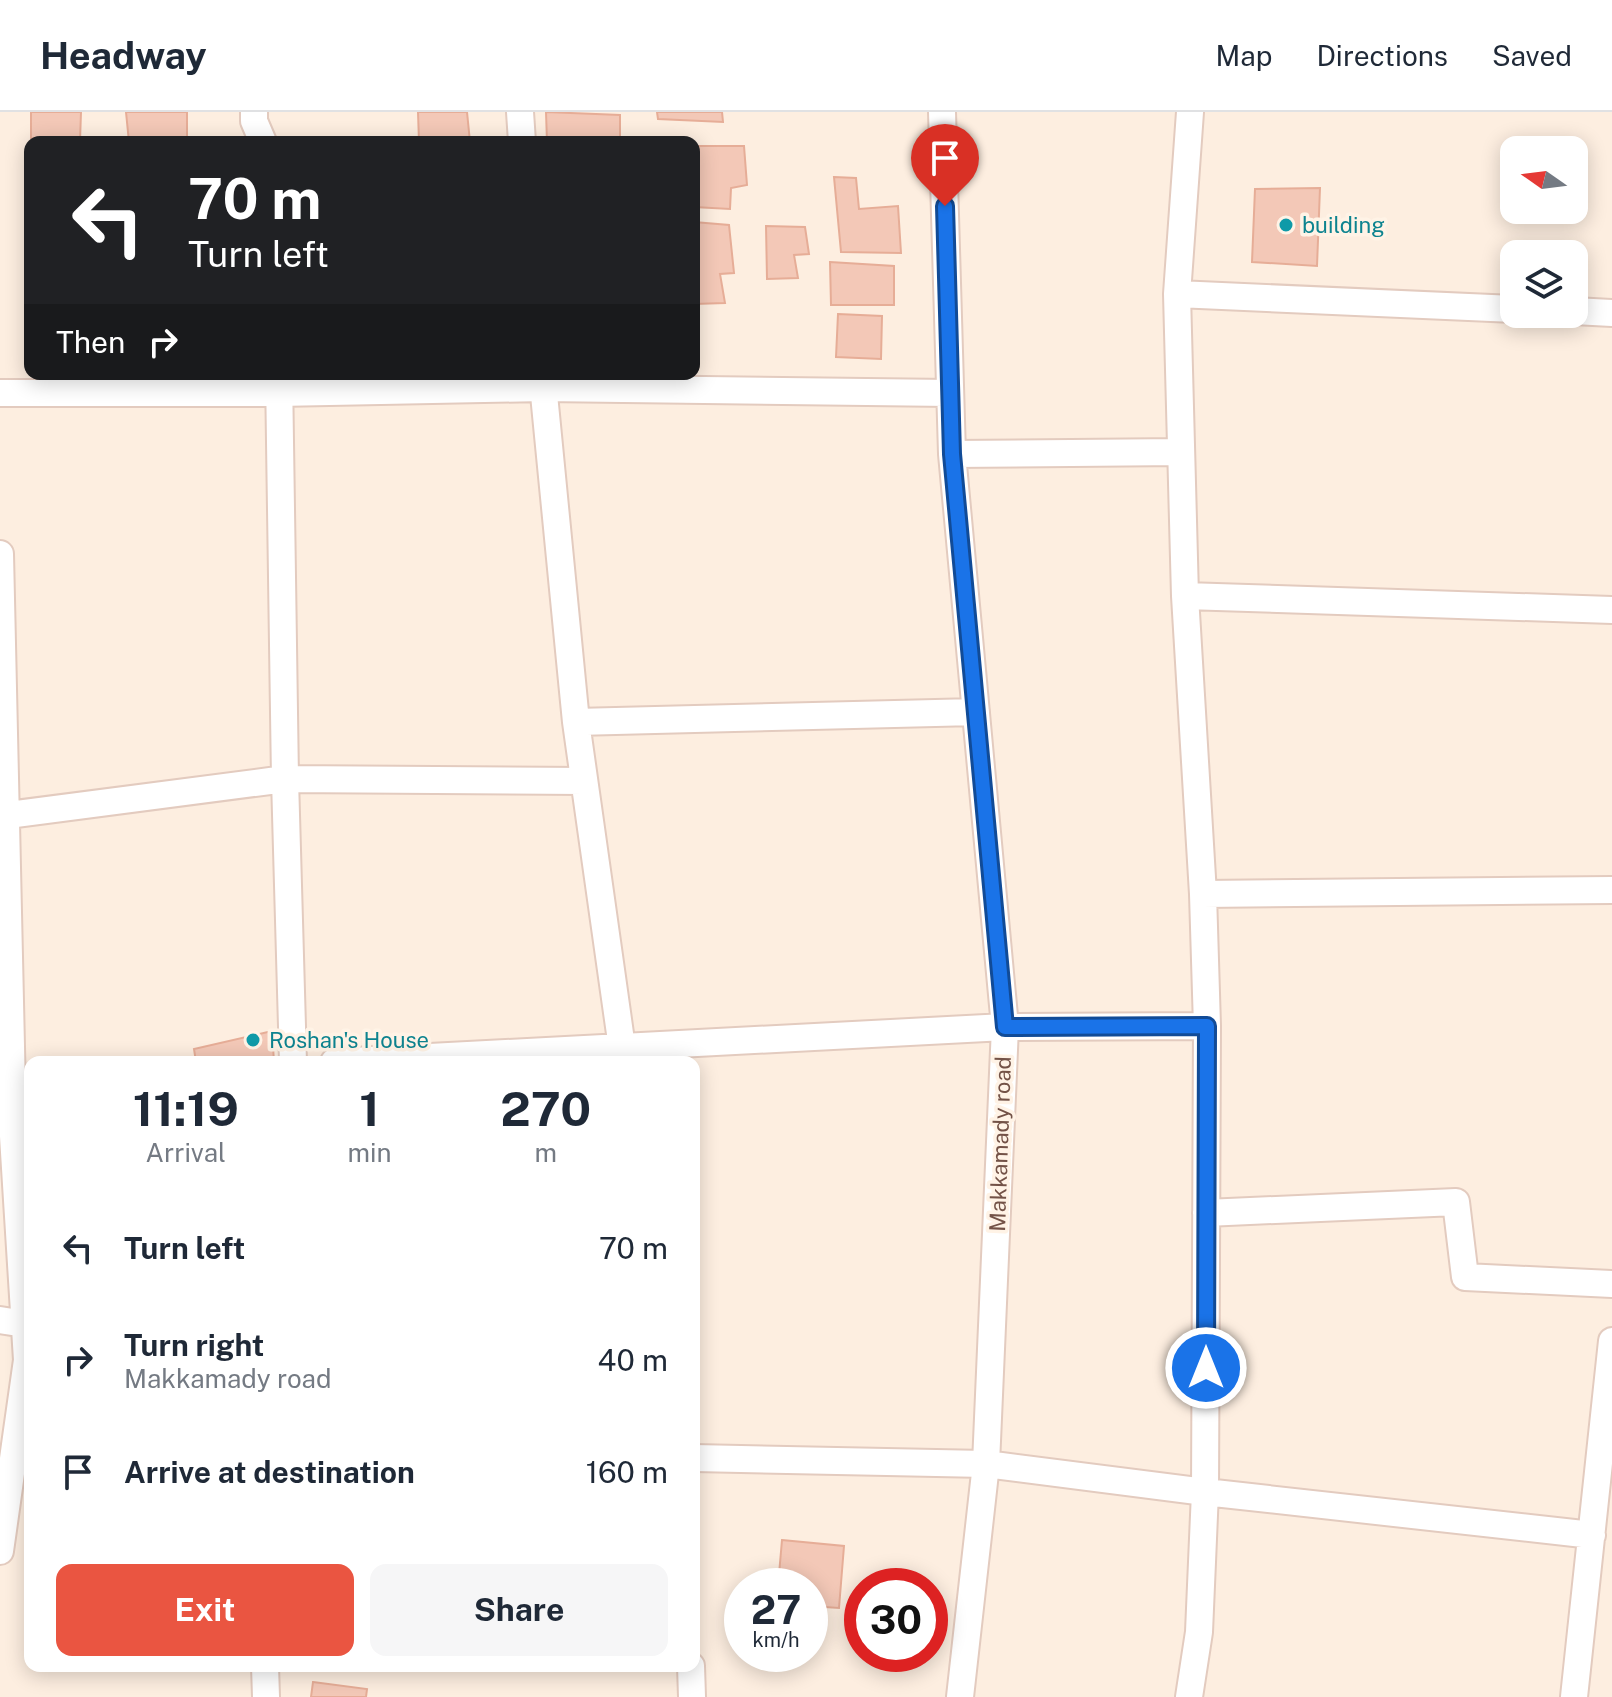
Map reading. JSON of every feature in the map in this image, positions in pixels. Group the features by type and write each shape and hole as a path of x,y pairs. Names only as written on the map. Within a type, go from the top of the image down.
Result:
{"street":[{"path":"254,112 260,136"},
{"path":"520,112 522,136"},
{"name":"Makkamady road","path":"942,112 952,454 1005,1027 986,1464 960,1697"},
{"path":"1189,1697 1199,1632 1205,1492 1207,1026 1203,894 1185,596 1177,294 1190,112"},
{"path":"1177,294 1500,308"},
{"path":"1588,312 1612,313"},
{"path":"0,393 279,384 542,381 950,393"},
{"path":"542,381 576,722 622,1055"},
{"path":"279,384 293,1056"},
{"path":"952,454 1181,452"},
{"path":"0,554 4,816 21,1135 12,1322 24,1352"},
{"path":"1185,596 1612,610"},
{"path":"576,722 976,712"},
{"path":"4,816 285,779 584,781"},
{"path":"1203,894 1612,890"},
{"path":"581,1056 1005,1027 1207,1026"},
{"path":"1206,1213 1456,1202 1465,1277 1612,1284"},
{"path":"1574,1697 1612,1341"},
{"path":"0,1551 24,1381"},
{"path":"700,1458 986,1464 1592,1535"},
{"path":"265,1672 266,1697"},
{"path":"691,1672 692,1697"}],"building":[{"path":"31,112 81,112 80,136 31,136"},
{"path":"126,112 187,112 187,136 128,136"},
{"path":"418,112 467,112 469,136 419,136"},
{"path":"546,112 620,115 620,136 547,136"},
{"path":"657,112 722,112 723,122 658,119"},
{"path":"700,146 744,146 747,185 731,188 730,209 700,207"},
{"path":"834,177 856,178 859,209 898,206 901,253 841,252"},
{"name":"building","path":"1320,188 1317,266 1252,262 1255,189"},
{"path":"700,223 729,225 734,273 720,274 725,303 700,304"},
{"path":"766,226 805,227 809,254 794,255 798,278 767,279"},
{"path":"830,262 894,266 894,305 831,305"},
{"path":"838,314 882,316 881,359 836,357"},
{"name":"Roshan's House","path":"272,1031 274,1056 195,1056 194,1049"},
{"path":"782,1540 844,1546 839,1608 828,1607 828,1568 780,1568"},
{"path":"313,1682 367,1689 366,1697 311,1697"}],"place":[{"name":"building","path":"1286,225"},
{"name":"Roshan's House","path":"253,1040"}],"route":[{"path":"945,206 952,454 1005,1027 1207,1026 1206,1368"}]}
